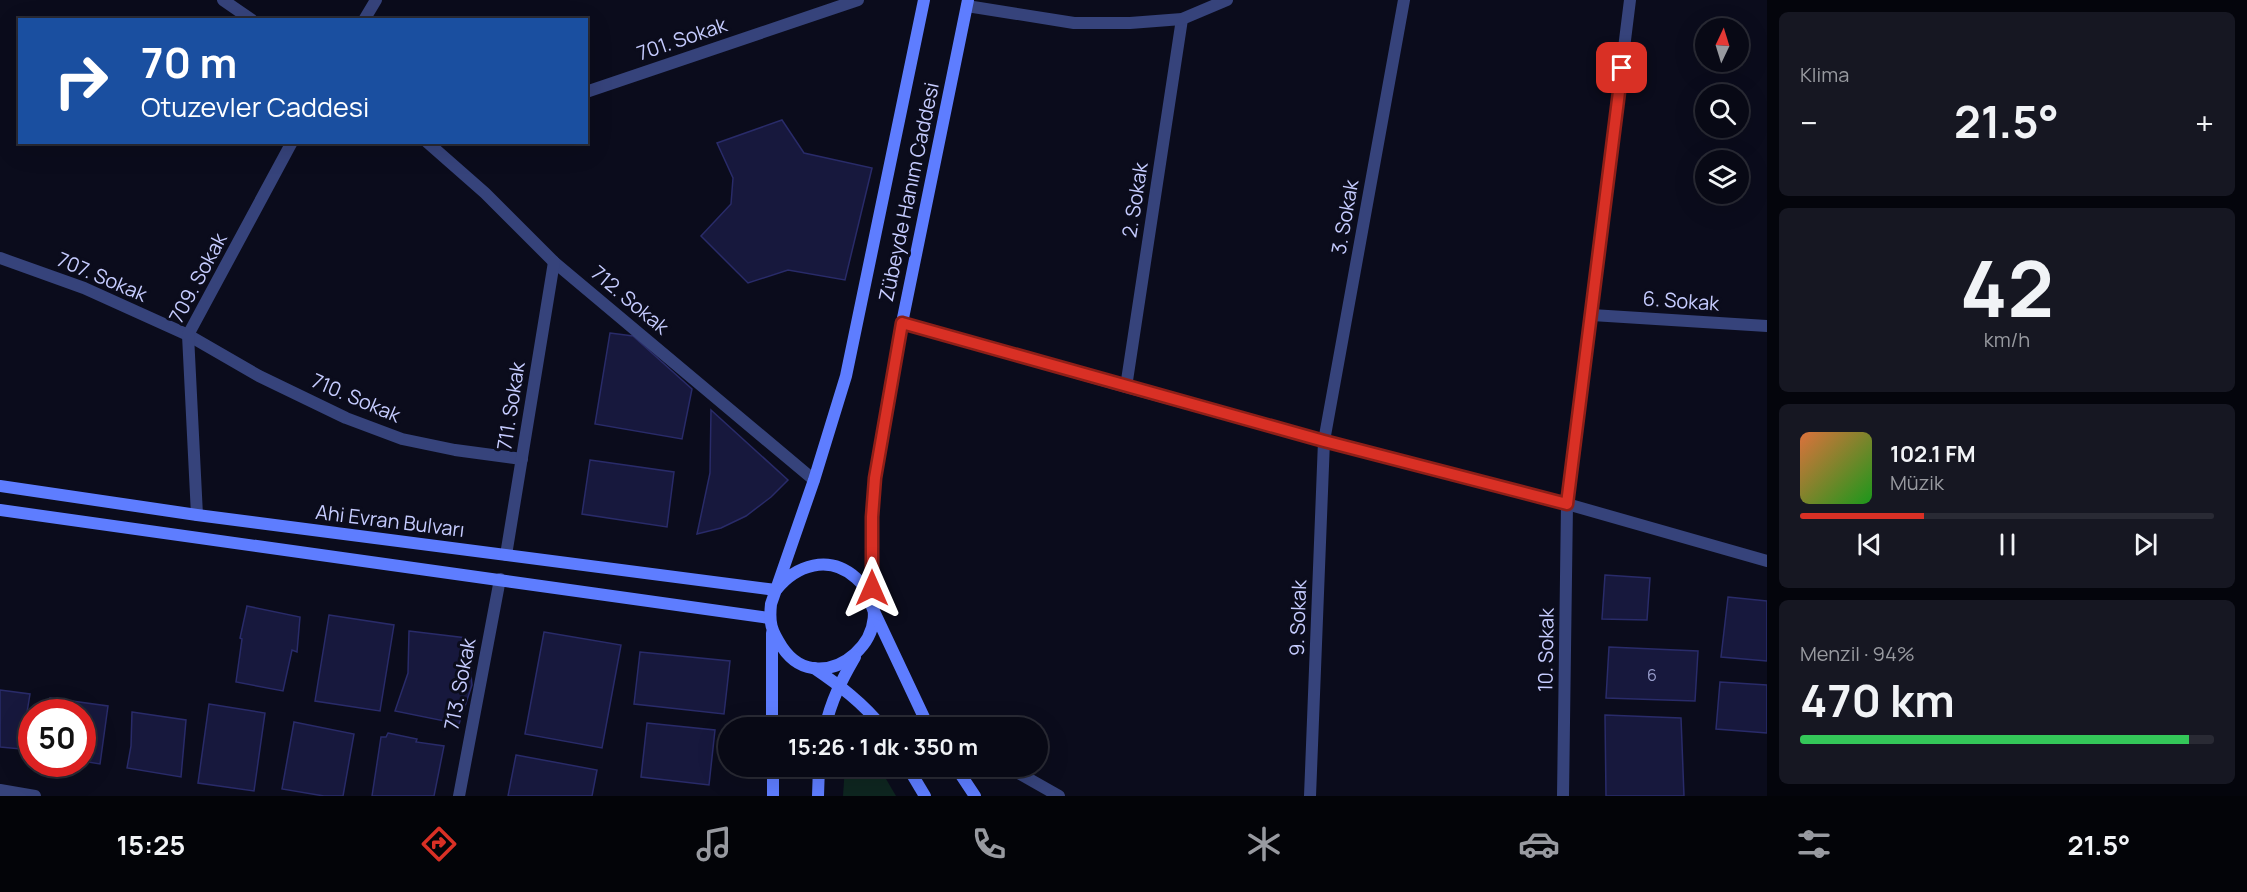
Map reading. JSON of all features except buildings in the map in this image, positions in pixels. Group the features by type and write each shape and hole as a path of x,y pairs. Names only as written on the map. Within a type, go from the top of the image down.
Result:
{"main road":[{"name":"Zübeyde Hanım Caddesi","path":"776,590 814,480 846,376 924,0"},
{"name":"Zübeyde Hanım Caddesi","path":"872,607 872,517 875,478 902,323 967,3"},
{"name":"Ahi Evran Bulvarı","path":"0,486 197,515 776,590"},
{"path":"0,510 769,618"},
{"path":"772,717 772,632 769,618 771,604 776,590 784,579 809,566 826,564 843,569 857,578 867,591 872,607 924,717"},
{"path":"828,717 839,684 867,640 873,624 872,607"},
{"path":"772,632 787,655 799,663 813,667 827,668 843,663 857,654"},
{"path":"813,667 839,684 872,717"},
{"path":"773,777 773,796"},
{"path":"818,796 819,777"},
{"path":"914,777 925,796"},
{"path":"962,777 975,796"}],"street":[{"path":"223,0 249,18"},
{"path":"365,18 376,0"},
{"name":"701. Sokak","path":"588,91 858,0"},
{"path":"967,3 1074,23 1182,20 1227,0"},
{"name":"3. Sokak","path":"1324,441 1404,0"},
{"name":"10. Sokak","path":"1563,796 1567,504 1630,0"},
{"name":"2. Sokak","path":"1126,387 1182,20"},
{"name":"709. Sokak","path":"197,515 188,335 291,144"},
{"name":"712. Sokak","path":"433,144 554,262 814,480"},
{"name":"707. Sokak","path":"0,258 84,288 188,335"},
{"name":"711. Sokak","path":"506,555 554,262"},
{"name":"6. Sokak","path":"1592,315 1767,326"},
{"path":"902,323 1126,387 1567,504 1767,561"},
{"name":"710. Sokak","path":"188,335 259,376 346,418 402,439 455,450 522,459"},
{"name":"9. Sokak","path":"1310,796 1324,441"},
{"name":"713. Sokak","path":"459,796 500,579"},
{"path":"1025,777 1059,796"},
{"path":"0,790 35,796"}],"green space":[{"path":"844,777 885,777 896,796 843,796"}],"route":[{"path":"872,588 872,517 875,478 902,323 1324,441 1567,504 1622,68"}]}
